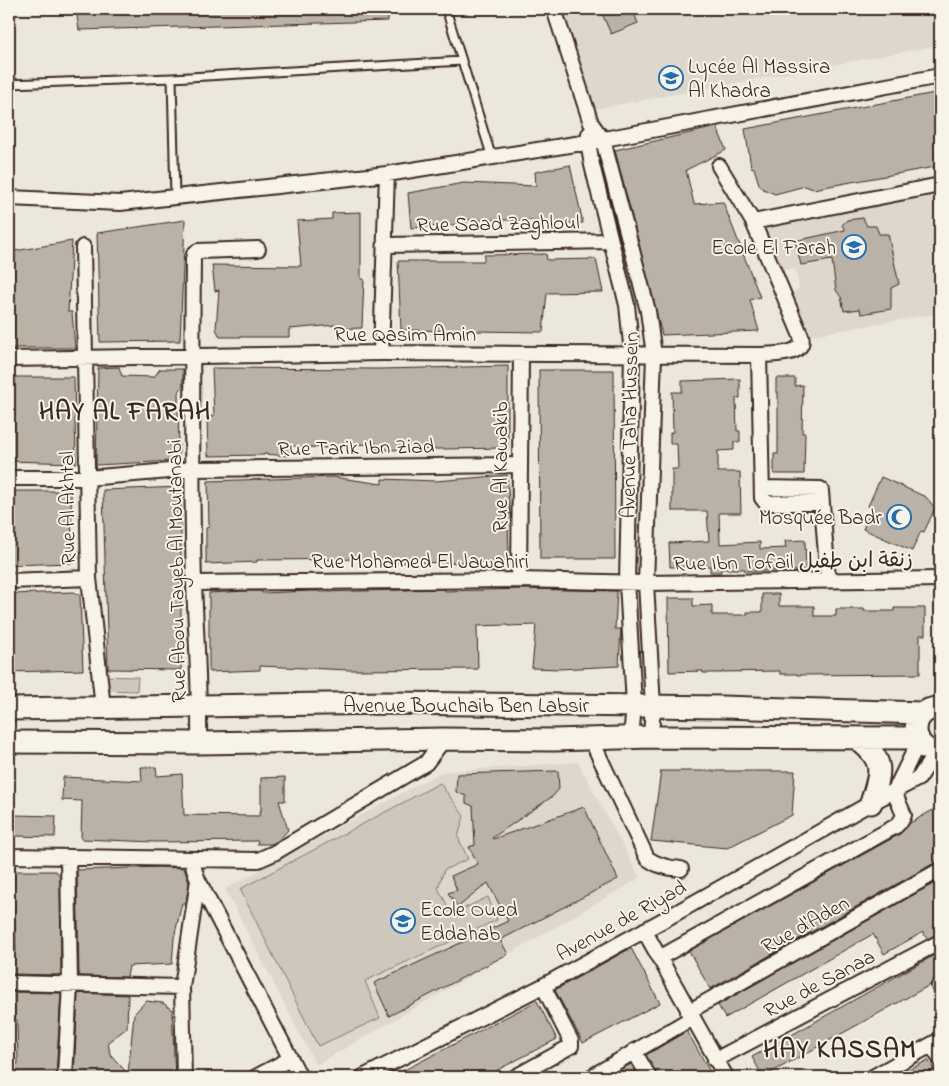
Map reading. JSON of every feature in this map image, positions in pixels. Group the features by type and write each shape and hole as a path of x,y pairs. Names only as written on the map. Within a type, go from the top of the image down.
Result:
{"main road":[{"name":"Avenue Bouchaib Ben Labsir","path":"9,709 388,703 644,705 932,711"},
{"path":"928,746 916,726 932,711"},
{"name":"Avenue Bouchaib Ben Labsir","path":"9,742 199,743 641,737 856,738 928,746"},
{"path":"856,738 875,754 878,763 877,784 871,803"}],"street":[{"name":"Avenue Taha Hussein","path":"554,9 591,123 603,140 648,311 654,355 644,705 641,737"},
{"path":"9,198 120,203 387,174 603,140 940,76"},
{"name":"Avenue Taha Hussein","path":"591,123 588,142 627,305 632,354 627,582 644,705 641,737"},
{"path":"719,166 753,222 940,185"},
{"path":"381,353 387,174"},
{"name":"Rue Qasim Amin","path":"9,359 381,353 759,355 795,351 801,348 803,342 753,222"},
{"name":"Rue Saad Zaghloul","path":"386,245 611,241"},
{"name":"Rue Al Akhtal","path":"83,247 89,578 104,708"},
{"name":"Rue Abou Tayeb Al Moutanabi","path":"199,743 200,706 194,583 192,469 194,259 196,252 258,250"},
{"name":"Rue Al Kawakib","path":"519,580 521,354"},
{"path":"759,355 762,498 766,503 822,503 828,580"},
{"name":"Rue Tarik Ibn Ziad","path":"9,478 87,478 192,469 520,465"},
{"path":"9,581 89,578"},
{"name":"Rue Ibn Tofail زنقة ابن طفيل","path":"646,583 940,579"},
{"name":"Rue Mohamed El Jawahiri","path":"194,583 519,580 646,583"},
{"path":"9,856 258,860 270,856 426,763 444,739"},
{"path":"591,739 647,858 664,867 681,869"},
{"path":"659,958 902,822 904,815 894,792 928,746"},
{"name":"Avenue de Riyad","path":"363,1077 543,986 919,778 928,746"},
{"path":"65,1077 70,984 68,858"},
{"path":"191,860 198,880 300,1077"},
{"name":"Rue d'Aden","path":"592,1077 690,1015 940,870"},
{"path":"184,1077 182,987 198,880"},
{"path":"644,930 726,1077"},
{"name":"Rue de Sanaa","path":"715,1060 940,942"},
{"path":"9,983 182,987"},
{"path":"515,1077 571,1046 571,1041 543,986"},
{"path":"873,1077 889,1074 936,1042 940,1059"},
{"path":"634,1051 649,1077"},
{"path":"256,1077 290,1059"}],"lane":[{"path":"446,9 492,158"},
{"path":"9,84 172,78 462,61"},
{"path":"172,78 175,198"}],"shaded area":[{"name":"Lycée Al Massira Al Khadra","path":"554,9 940,9 940,45 589,110"},
{"name":"Ecole El Farah","path":"940,193 940,313 807,336 789,295 799,289 796,269 774,269 760,225"},
{"path":"100,676 138,677 137,691 100,690"},
{"name":"Ecole Oued Eddahab","path":"578,762 640,878 316,1065 225,889 441,772"},
{"path":"440,783 464,816 458,837 468,859 444,870 438,888 452,914 488,897 497,920 365,981 380,1018 318,1046 240,889"}],"building":[{"path":"76,9 388,9 388,21 79,30"},
{"path":"600,9 632,9 638,23 611,34"},
{"path":"940,92 940,166 813,189 805,186 775,194 763,189 759,184 754,168 751,167 745,129"},
{"path":"717,127 726,150 686,170 694,204 723,202 760,297 750,300 759,331 662,335 615,150"},
{"path":"570,165 583,223 539,223 539,220 467,220 467,224 411,228 408,193 464,183 536,186 535,172"},
{"path":"361,212 361,279 364,279 362,328 336,329 336,325 289,329 289,337 220,337 216,329 219,290 215,291 212,265 301,266 297,221 332,219 332,213"},
{"path":"863,218 867,226 876,226 879,234 888,234 899,284 891,288 891,309 861,314 860,309 844,311 841,297 836,290 832,260 801,265 795,241 845,230 842,225 847,220"},
{"path":"185,220 180,341 100,342 97,233"},
{"path":"72,241 68,312 72,312 75,348 12,348 9,306 9,252"},
{"path":"546,254 547,260 596,259 603,292 547,293 543,332 401,330 398,261 484,261 484,255"},
{"path":"508,366 508,448 377,450 376,443 325,448 292,446 290,456 264,454 208,456 207,416 214,416 212,368 380,369"},
{"path":"119,367 122,376 154,377 160,369 183,369 183,386 178,393 179,457 173,461 96,465 98,368"},
{"path":"539,370 614,370 615,559 540,559"},
{"path":"9,377 74,377 76,463 9,461"},
{"path":"776,378 795,378 795,386 803,385 802,433 805,433 804,474 774,474 774,454 778,454 778,392 776,392"},
{"path":"740,379 740,398 736,398 737,431 740,431 740,442 734,442 734,450 718,451 718,472 740,472 741,513 719,513 720,544 760,542 760,549 786,548 785,541 805,540 806,571 721,569 721,572 710,572 710,566 670,567 669,543 709,541 707,511 672,511 672,469 678,469 677,444 670,444 670,433 673,432 672,392 682,392 682,381"},
{"path":"507,475 510,514 508,514 509,562 381,563 382,559 257,560 257,562 206,564 206,528 209,527 208,481 333,477 382,484 382,479 436,481"},
{"name":"Mosquée Badr","path":"881,477 926,497 935,508 924,532 921,531 912,551 863,529 872,508 868,506"},
{"path":"181,487 181,670 108,669 103,490"},
{"path":"9,491 71,491 72,563 9,565"},
{"path":"445,589 445,591 524,589 617,591 615,629 621,629 619,666 559,669 532,668 536,625 508,625 477,626 478,669 349,670 260,666 260,670 209,672 209,593"},
{"path":"74,592 80,595 83,670 9,672 9,594"},
{"path":"762,594 779,594 779,606 814,606 814,616 836,616 836,609 894,611 894,608 925,608 925,635 920,635 920,674 797,675 780,674 780,671 669,672 668,598 693,598 693,606 712,605 712,615 747,615 747,612 762,612"},
{"path":"141,767 156,767 157,776 182,774 184,815 259,816 261,811 261,778 285,777 285,801 279,801 288,830 278,841 272,844 257,844 258,841 155,842 81,839 82,801 62,800 63,777 142,781"},
{"path":"558,771 559,789 553,796 492,838 584,807 618,879 500,940 508,954 389,1016 374,983 508,921 488,883 458,907 448,893 457,890 451,876 478,864 469,847 475,845 473,806 466,803 466,796 456,792 457,774"},
{"path":"661,771 795,771 792,815 727,848 651,841"},
{"path":"940,806 940,861 710,989 689,951 900,834 910,823"},
{"path":"14,815 56,816 55,837 14,836"},
{"path":"184,868 189,883 186,903 182,903 174,938 172,964 129,966 127,977 80,976 77,870"},
{"path":"9,871 56,871 60,876 61,970 58,975 9,974 9,962 16,951 14,907 9,906"},
{"path":"940,880 940,933 927,939 923,932 884,954 873,934 725,1018 718,1005"},
{"path":"631,948 660,1003 583,1043 555,990"},
{"path":"940,952 940,976 934,979 930,985 763,1077 752,1057"},
{"path":"9,992 61,993 56,1077 9,1077 9,1061 18,1064 17,1021 9,1010"},
{"path":"78,993 128,995 127,1028 108,1042 110,1054 128,1074 134,1014 146,1001 163,1003 172,1010 175,1077 74,1077"},
{"path":"537,1001 557,1039 484,1077 391,1077"},
{"path":"687,1031 713,1077 658,1077 646,1055"},
{"path":"928,1060 938,1077 895,1077"},
{"path":"631,1064 639,1077 608,1077"}],"place":[{"name":"Lycée Al Massira Al Khadra","path":"671,78"},
{"name":"Ecole El Farah","path":"854,247"},
{"name":"Mosquée Badr","path":"899,517"},
{"name":"Ecole Oued Eddahab","path":"403,921"}],"district":[{"name":"HAY AL FARAH","path":"125,410"},
{"name":"HAY KASSAM","path":"840,1048"}]}
